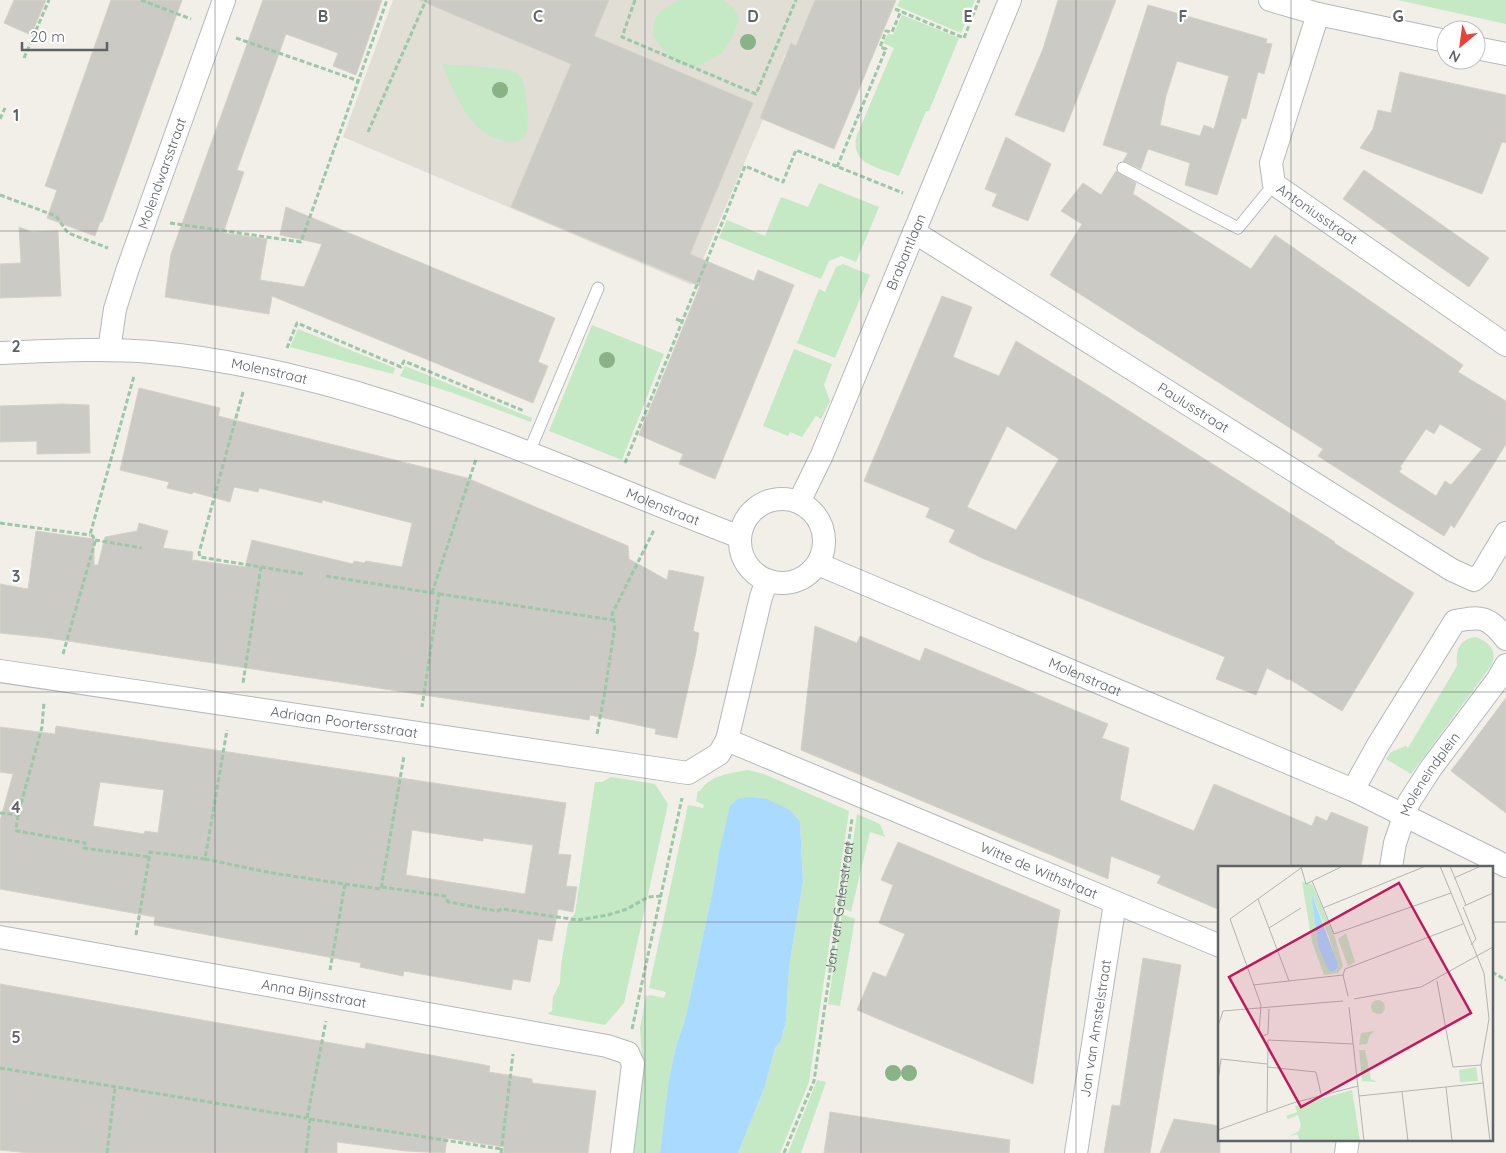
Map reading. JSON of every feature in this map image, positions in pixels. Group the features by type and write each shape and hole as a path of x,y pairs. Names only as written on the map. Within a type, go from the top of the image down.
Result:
{"street":[{"name":"Molendwarsstraat","path":"109,350 115,309 132,257 224,0"},
{"name":"Brabantlaan","path":"799,502 822,455 1010,0"},
{"path":"1270,0 1318,14 1436,39"},
{"name":"Antoniusstraat","path":"1318,14 1271,163 1274,184 1506,345"},
{"path":"1486,50 1506,54"},
{"name":"Paulusstraat","path":"914,232 1452,570 1474,580 1482,573 1506,533"},
{"name":"Molenstraat","path":"0,352 109,350 152,352 258,369 375,398 529,452 740,537"},
{"path":"782,498 799,502 808,506 817,515 823,527 824,552 818,564 809,574 797,580 784,583 767,580 750,568 744,558 740,546 740,537 746,519 755,508 768,501 782,498"},
{"name":"Molenstraat","path":"818,564 1353,790 1404,814"},
{"path":"688,773 719,754 727,740 761,597 767,580"},
{"path":"1353,790 1455,621 1477,617 1495,625 1506,639"},
{"name":"Moleneindplein","path":"1506,665 1498,679 1431,768 1409,802 1404,814 1506,866"},
{"name":"Adriaan Poortersstraat","path":"0,671 688,773"},
{"path":"727,740 856,794"},
{"name":"Witte de Withstraat","path":"856,794 1218,945"},
{"path":"1391,866 1395,843 1404,814"},
{"name":"Jan van Amstelstraat","path":"1076,1153 1115,902"},
{"name":"Anna Bijnsstraat","path":"0,937 607,1046 628,1053"},
{"path":"622,1153 633,1064 628,1053"},
{"path":"1346,1153 1348,1140"}],"lane":[{"path":"1123,168 1238,228 1274,184"},
{"path":"529,452 598,288"}],"path":[{"path":"24,58 49,0"},
{"path":"141,0 194,20 213,30 358,81"},
{"path":"145,219 301,242 387,0"},
{"path":"368,132 426,0"},
{"path":"635,0 622,37 756,94 796,0"},
{"path":"895,9 964,38 979,0"},
{"path":"837,167 886,49 880,46 886,31 892,32 900,12"},
{"path":"0,119 4,108"},
{"path":"615,487 745,166 783,182 796,150 927,203"},
{"path":"0,195 56,216 68,232 132,257"},
{"path":"676,319 681,321"},
{"path":"304,574 200,557 199,553 258,369 271,348 286,351 297,323 401,367 404,361 543,419"},
{"path":"90,535 134,376 126,375"},
{"path":"432,593 484,435"},
{"path":"592,759 615,625 612,614 655,529 651,527 661,506"},
{"path":"0,523 90,535 95,540 142,548"},
{"path":"95,540 52,678 42,727 18,815 16,830 85,843 84,848 149,857"},
{"path":"132,961 150,852 205,859 261,567"},
{"path":"326,576 613,620"},
{"path":"382,887 439,594"},
{"path":"628,1053 688,773"},
{"name":"Jan van Galenstraat","path":"784,1153 814,1081 856,794"},
{"path":"0,812 18,815"},
{"path":"345,884 445,896 448,902 497,911 502,908 578,920 608,915 648,897 661,896"},
{"path":"1494,973 1506,980"},
{"path":"0,1068 501,1151 516,1030"},
{"path":"108,1153 114,1087"}],"shaded area":[{"path":"393,0 816,0 793,56 785,54 779,70 783,73 692,285 343,137"}],"green space":[{"path":"679,0 723,0 734,8 739,19 732,37 722,53 696,67 683,66 670,58 653,36 656,17 661,11"},
{"path":"900,0 975,0 961,33 897,6"},
{"path":"1398,0 1506,0 1506,24"},
{"path":"902,15 959,38 929,111 926,111 899,176 867,163 857,152 856,145 857,135 894,48 883,43 888,34 893,35"},
{"path":"442,64 507,69 519,75 524,84 527,108 528,125 525,136 516,142 507,142 492,137 481,130 461,104"},
{"path":"819,183 879,207 856,262 841,256 829,261 821,279 719,238 727,220 765,236 781,197 808,207"},
{"path":"843,264 870,275 835,358 797,343 819,289 825,292 836,267"},
{"path":"592,325 664,354 622,460 549,431"},
{"path":"298,329 395,368 393,374 290,347"},
{"path":"794,349 832,364 824,385 830,401 821,419 816,416 802,437 790,432 788,436 763,426"},
{"path":"405,366 532,418 531,422 453,393 400,376"},
{"path":"1475,637 1488,644 1491,648 1494,656 1491,666 1411,774 1386,759 1391,752 1406,746 1408,748 1457,666 1459,647 1469,638"},
{"path":"748,770 764,774 849,811 809,1082 780,1153 738,1153 765,1086 775,1048 781,1041 786,1021 789,967 803,882 800,822 719,853 686,1016 675,1050 668,1087 660,1153 630,1153 642,1058 640,1028 646,996 651,995 664,998 666,992 649,988 688,805 703,808 704,805 696,801 698,791 709,781 735,772"},
{"path":"611,777 655,784 668,804 624,1003 605,1025 547,1014 552,1011 553,997 560,983 568,924 575,913 595,782 602,782"},
{"path":"857,814 880,824 885,837 870,832 851,912 843,908"},
{"path":"842,914 855,919 840,1006 828,1004"},
{"path":"817,1080 826,1082 801,1153 788,1153"}],"water":[{"path":"747,797 767,799 790,810 800,822 803,882 789,967 786,1021 781,1041 775,1048 765,1086 738,1153 660,1153 668,1086 675,1050 686,1016 730,806 738,799"}],"building":[{"path":"14,0 46,0 31,35 4,23"},
{"path":"111,0 182,0 102,222 100,222 95,236 47,218 57,190 45,186"},
{"path":"263,0 382,0 356,75 333,66 338,53 286,34 237,170 244,172 223,233 267,239 260,280 304,287 322,244 280,235 286,207 555,318 538,362 548,366 533,403 272,296 269,314 165,297 171,254"},
{"path":"419,0 609,0 594,36 753,103 690,254 754,281 758,270 794,285 715,479 679,464 683,454 639,435 700,286 511,207 571,64"},
{"path":"815,0 896,0 834,149 760,118 791,43 796,46"},
{"path":"1058,0 1116,0 1064,132 1015,115 1043,49"},
{"path":"1148,5 1267,39 1266,43 1272,44 1264,74 1258,72 1246,119 1242,118 1217,195 1185,185 1190,163 1148,149 1141,169 1123,161 1128,153 1103,145","holes":["1177,61 1229,76 1214,129 1204,125 1200,136 1160,125 1166,96"]},
{"path":"1400,72 1506,95 1506,143 1502,142 1482,194 1360,148 1373,129 1378,110 1391,113"},
{"path":"1006,137 1051,164 1028,221 992,206 997,194 985,189"},
{"path":"1364,170 1489,258 1469,287 1343,199"},
{"path":"1116,171 1136,183 1133,194 1251,269 1275,235 1463,365 1458,372 1506,401 1506,444 1454,528 1451,525 1444,536 1396,506 1318,456 1323,449 1050,275 1082,224 1061,211 1083,183 1101,195","holes":["1440,424 1482,449 1451,485 1445,481 1436,496 1399,472 1402,468 1400,467 1426,429 1434,434"]},
{"path":"19,227 32,232 58,231 61,296 0,298 0,264 21,263"},
{"path":"942,296 972,307 953,357 999,376 1016,341 1414,593 1342,711 1267,668 1256,695 1216,679 1225,657 982,558 949,542 955,530 926,517 930,508 864,481","holes":["1007,426 1059,459 1016,530 967,507"]},
{"path":"139,388 220,408 218,416 467,478 628,546 629,559 667,580 669,570 704,577 693,631 699,633 696,652 677,738 655,734 656,729 590,715 589,720 48,638 0,633 0,584 28,589 36,531 94,539 94,565 98,565 105,537 137,531 139,523 168,531 163,548 193,552 192,560 245,567 252,540 353,564 354,561 364,563 366,561 402,567 412,523 322,500 322,503 259,488 258,492 234,487 230,502 193,492 192,494 167,488 169,482 120,470"},
{"path":"89,405 90,453 37,454 37,441 0,442 0,406"},
{"path":"815,626 857,643 860,636 920,661 925,648 1108,724 1102,738 1129,748 1120,800 1194,831 1214,784 1312,826 1316,816 1327,821 1331,812 1368,827 1361,866 1218,866 1218,909 1157,883 1161,876 1111,856 1108,879 801,750"},
{"path":"1506,698 1506,813 1451,771"},
{"path":"56,726 566,803 558,854 571,855 566,886 577,887 573,912 558,909 552,941 538,939 530,982 513,979 511,990 404,971 403,976 360,967 361,963 154,925 155,917 0,889 0,821 13,774 0,772 0,727 55,734","holes":["100,782 164,790 158,833 145,831 144,834 93,826","412,830 483,841 483,838 533,845 525,894 406,875"]},
{"path":"898,842 1060,910 1033,1084 857,1010 873,972 886,977 905,934 879,923 893,885 881,880"},
{"path":"1143,958 1181,965 1150,1153 1104,1153 1112,1105 1120,1106"},
{"path":"0,984 365,1049 366,1043 490,1066 489,1072 532,1079 532,1083 596,1091 588,1153 503,1153 504,1147 447,1138 445,1153 406,1151 337,1142 337,1153 29,1153 0,1150"},
{"path":"830,1112 1010,1140 1009,1153 824,1153"},
{"path":"1174,1119 1218,1126 1220,1153 1160,1153"}]}
